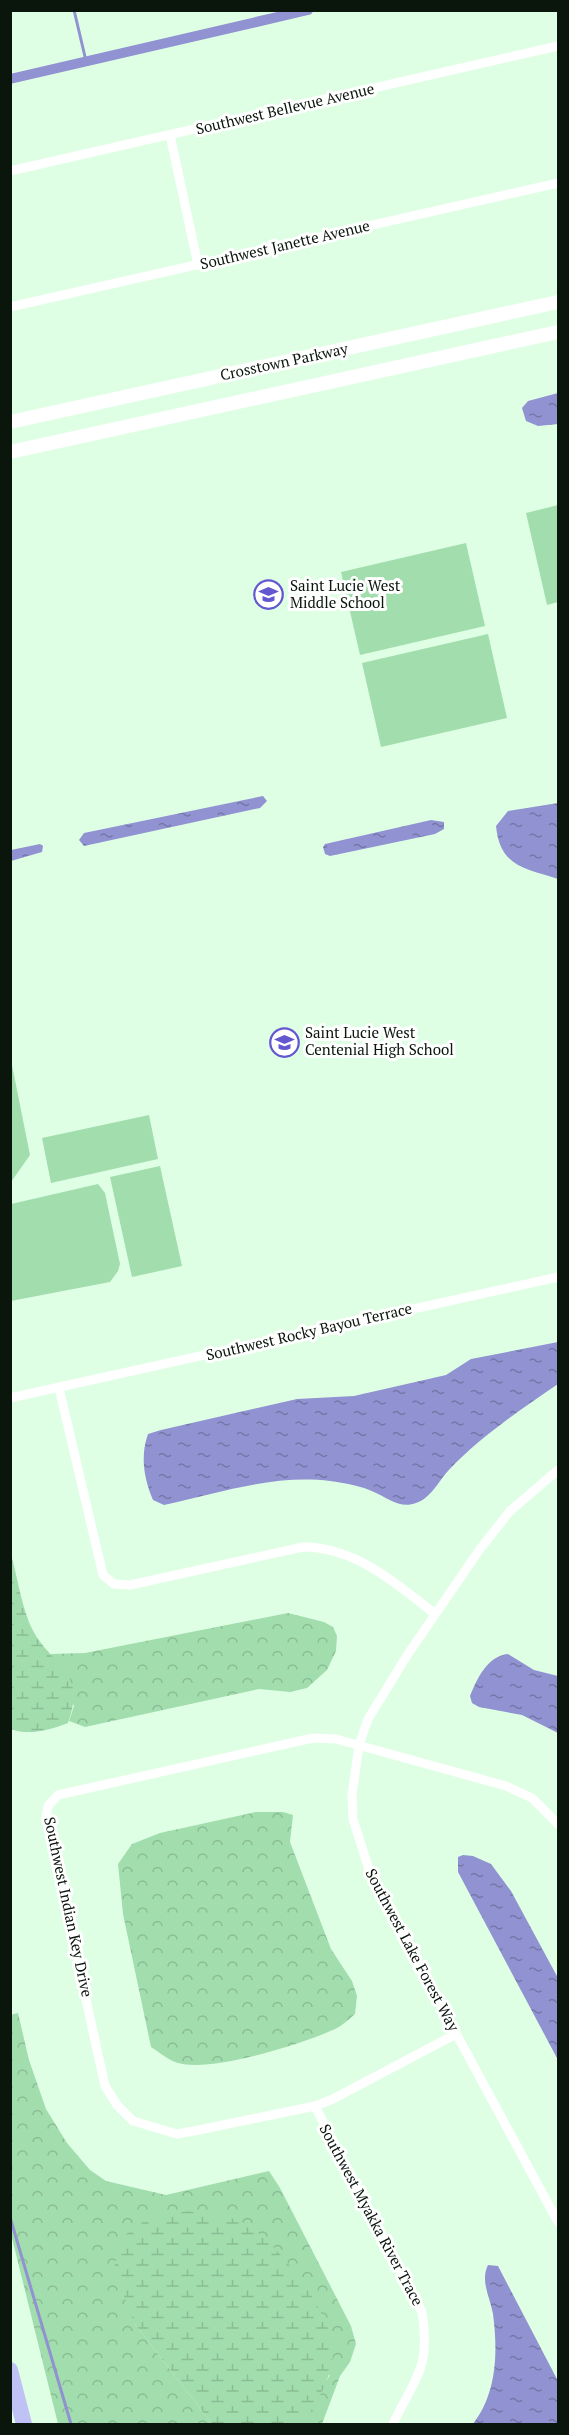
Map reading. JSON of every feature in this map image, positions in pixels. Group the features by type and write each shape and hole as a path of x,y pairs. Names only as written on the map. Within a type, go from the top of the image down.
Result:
{"highway":[{"path":"10,2370 24,2424"}],"main road":[{"name":"Crosstown Parkway","path":"10,422 558,302"},
{"name":"Crosstown Parkway","path":"10,452 558,332"}],"street":[{"name":"Southwest Bellevue Avenue","path":"10,171 558,46"},
{"path":"170,135 198,265"},
{"name":"Southwest Janette Avenue","path":"10,307 558,183"},
{"name":"Southwest Rocky Bayou Terrace","path":"10,1398 558,1276"},
{"path":"59,1388 102,1575 114,1584 130,1585 303,1547 324,1547 346,1554 385,1575 435,1614"},
{"name":"Southwest Lake Forest Way","path":"558,1470 510,1511 435,1614 368,1719 358,1745 352,1795 353,1819 371,1875 558,2222"},
{"name":"Southwest Indian Key Drive","path":"456,2034 360,2087 315,2106 177,2134 133,2121 117,2105 105,2086 46,1817 48,1806 58,1795 292,1741 336,1739 506,1786 532,1798 558,1824"},
{"name":"Southwest Myakka River Trace","path":"315,2106 422,2312 426,2335 422,2372 393,2424"}],"green space":[{"path":"558,505 558,602 547,605 526,513"},
{"path":"466,543 485,626 360,655 341,572"},
{"path":"488,634 507,718 381,747 362,663"},
{"path":"11,1060 30,1155 10,1182"},
{"path":"149,1115 158,1159 51,1183 42,1138"},
{"path":"160,1166 182,1266 132,1277 110,1177"},
{"path":"98,1184 105,1193 120,1264 110,1282 11,1301 11,1204"},
{"path":"10,1551 29,1622 36,1636 63,1668 73,1690 73,1705 68,1723 40,1731 25,1732 11,1729"},
{"path":"288,1613 324,1622 333,1627 337,1636 336,1651 327,1670 307,1688 290,1692 259,1689 85,1727 69,1721 74,1706 50,1654 85,1653"},
{"path":"256,1812 283,1812 293,1815 290,1842 331,1949 352,1981 357,1996 355,2014 339,2027 256,2056 209,2064 190,2065 175,2062 151,2047 123,1914 118,1864 132,1844 160,1833"},
{"path":"18,2013 29,2060 46,2109 67,2143 90,2170 106,2181 166,2195 269,2171 351,2326 356,2344 350,2362 340,2376 322,2424 299,2424 330,2375 134,2323 212,2424 58,2424 11,2234 10,2015"},
{"path":"187,2211 231,2218 251,2227 282,2256 297,2274 322,2314 333,2347 331,2366 318,2399 299,2424 212,2424 134,2323 114,2268 122,2237 146,2220"}],"water":[{"path":"558,393 558,424 538,426 526,421 522,408 528,401"},
{"path":"263,796 267,801 260,808 84,846 79,840 84,833"},
{"path":"558,803 558,879 516,864 503,850 498,840 496,826 508,811"},
{"path":"431,820 444,822 444,829 435,834 330,856 325,854 323,847 325,844"},
{"path":"40,844 43,846 42,852 11,861 11,850"},
{"path":"558,1342 558,1384 487,1435 448,1471 430,1494 416,1503 399,1504 358,1486 309,1480 268,1482 164,1505 153,1500 145,1476 144,1451 148,1434 297,1399 354,1396 446,1375 471,1359"},
{"path":"508,1654 534,1670 558,1676 558,1733 522,1715 479,1707 472,1703 470,1696 484,1669 494,1659"},
{"path":"473,1856 491,1864 511,1891 558,1978 558,2060 458,1872 458,1857"},
{"path":"488,2265 498,2266 558,2381 558,2424 473,2424 487,2399 494,2372 495,2328 485,2283"}],"waterway":[{"path":"74,10 86,61"},
{"path":"10,79 308,10"},
{"path":"10,2217 71,2424"}],"place":[{"name":"Saint Lucie West Middle School","path":"269,595"},
{"name":"Saint Lucie West Centenial High School","path":"284,1042"}]}
